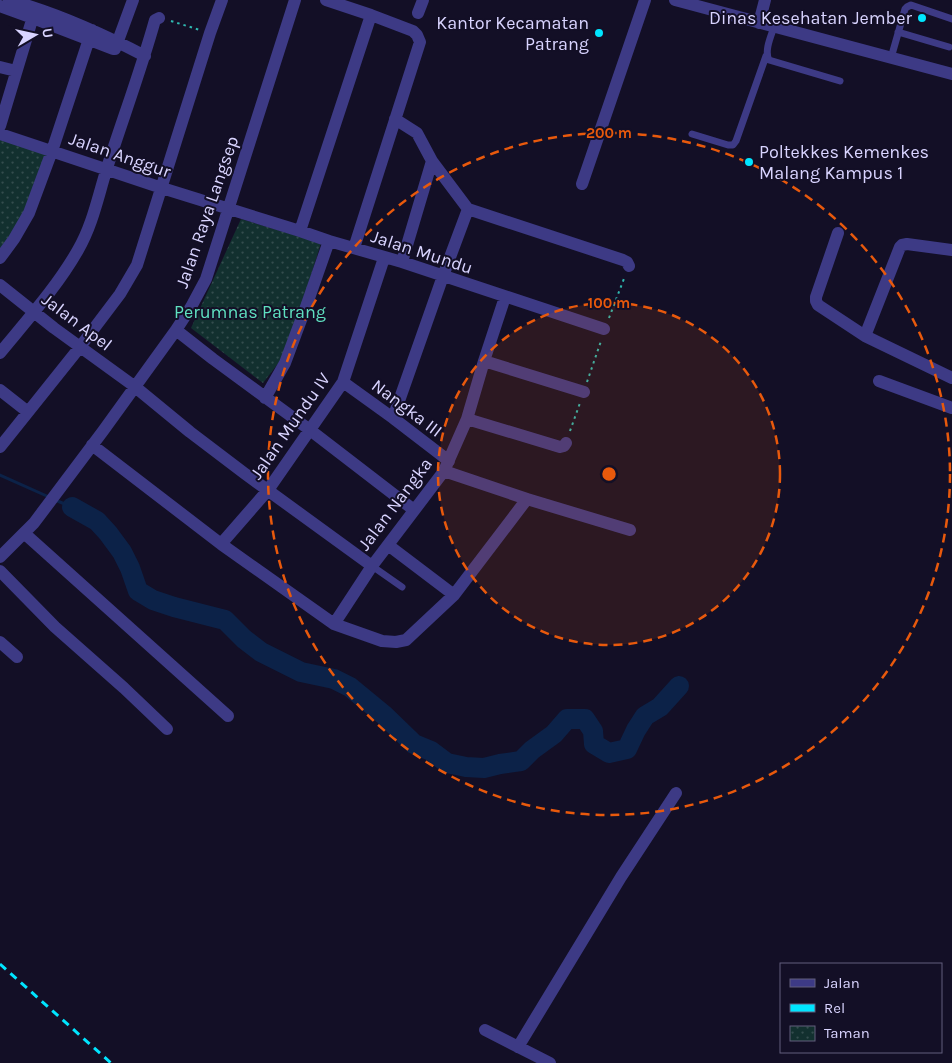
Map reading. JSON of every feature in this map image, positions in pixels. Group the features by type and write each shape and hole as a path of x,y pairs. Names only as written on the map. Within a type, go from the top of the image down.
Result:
{"street":[{"path":"9,0 34,13 91,35 118,42 145,56"},
{"path":"118,42 133,0"},
{"path":"0,447 120,294 137,265 222,0"},
{"name":"Jalan Raya Langsep","path":"0,557 39,516 92,445 176,330 206,279 295,0"},
{"path":"326,0 413,31 418,35 420,42 354,248"},
{"path":"418,13 423,0"},
{"path":"582,184 645,0"},
{"path":"675,0 952,74"},
{"path":"759,23 765,0"},
{"path":"0,6 34,13"},
{"path":"0,126 34,13"},
{"path":"300,231 371,15"},
{"path":"0,353 64,274 92,222 106,169 145,56 155,20 159,18"},
{"path":"0,258 29,213 91,35"},
{"path":"0,67 16,71"},
{"path":"395,119 416,131 432,161 468,209 623,260 629,266"},
{"name":"Jalan Anggur","path":"0,134 229,210"},
{"path":"402,262 432,161"},
{"path":"393,418 468,209"},
{"name":"Jalan Mundu","path":"229,210 402,262 604,330"},
{"path":"838,233 816,297 818,305 865,336 952,378"},
{"path":"265,398 285,363 329,241"},
{"path":"865,336 902,245 952,250"},
{"name":"Jalan Mundu IV","path":"222,544 268,490 343,382 384,258"},
{"name":"Jalan Apel","path":"0,285 134,386"},
{"name":"Jalan Nangka","path":"134,386 244,473 372,566 447,466 468,419 484,361 506,297"},
{"path":"176,330 414,510"},
{"path":"484,361 584,392"},
{"path":"879,381 952,408"},
{"name":"Nangka III","path":"343,382 393,418 447,466 527,499 630,530"},
{"path":"0,390 28,412"},
{"path":"468,419 560,447 566,443"},
{"path":"92,445 222,544 334,624 382,641 396,642 406,640 454,595 527,499"},
{"path":"24,533 228,716"},
{"path":"388,545 454,595"},
{"path":"334,624 372,566"},
{"path":"0,571 55,628 124,688 167,729"},
{"path":"0,642 16,657"},
{"path":"518,1047 621,877 676,793"},
{"path":"485,1030 550,1063"}],"lane":[{"path":"891,58 905,9 911,5 952,19"},
{"path":"692,134 733,145 766,56 774,27"},
{"path":"898,32 949,47"},
{"path":"766,56 768,60 840,81"},
{"path":"372,566 402,587"}],"path":[{"path":"159,18 210,33"},
{"path":"604,330 629,266"}],"green space":[{"path":"0,135 51,152 28,214 0,257"},
{"name":"Perumnas Patrang","path":"241,219 321,243 287,352 263,383 191,328"}],"waterway":[{"path":"0,475 49,497"},
{"path":"55,500 72,507"},
{"path":"72,507 97,521 108,533 122,552 138,591 153,600 225,620 244,639 261,652 301,672 334,679 350,687 384,715 414,744 431,751 447,763 484,768 521,761 532,750 554,734 567,719 585,719 593,731 594,744 609,753 627,749 645,716 660,707 679,686"}],"railway":[{"path":"0,964 111,1063"}],"place":[{"name":"Dinas Kesehatan Jember","path":"922,18"},
{"name":"Kantor Kecamatan Patrang","path":"599,33"},
{"name":"Poltekkes Kemenkes Malang Kampus 1","path":"749,162"}]}
